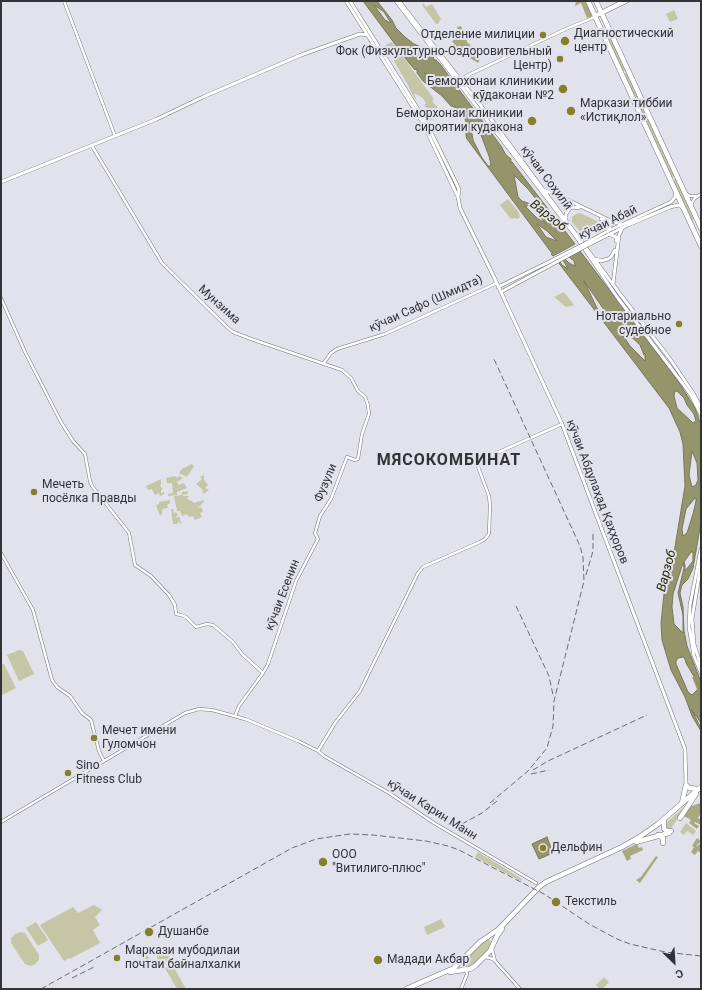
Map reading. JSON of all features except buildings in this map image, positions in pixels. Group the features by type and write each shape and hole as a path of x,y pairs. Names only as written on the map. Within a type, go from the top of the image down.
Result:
{"highway":[{"path":"588,1 701,246"},
{"path":"596,1 701,228"},
{"path":"602,30 606,30 607,26"},
{"path":"623,76 624,72 629,73"},
{"path":"671,182 673,178 678,178"},
{"path":"689,221 693,221 696,217"},
{"path":"413,989 454,971 474,967 493,946 499,933 544,886 636,842 664,822 684,802 686,785 689,788 699,790"},
{"path":"406,989 451,969 465,958 480,942 498,930 536,886 622,847 638,838 658,824 699,790"},
{"path":"680,818 699,790"},
{"path":"636,842 670,832 664,829 664,822"},
{"path":"658,836 663,838 663,843"}],"main road":[{"name":"кӯчаи Абдулаҳад Қаҳҳоров","path":"346,1 423,123 458,197 460,208 497,282 500,292 562,424 685,748 686,785"},
{"name":"кӯчаи Абдулаҳад Қаҳҳоров","path":"350,1 426,122 460,190 458,197"},
{"path":"396,1 459,81 575,235 617,297 642,326"},
{"name":"кӯчаи Соҳилӣ","path":"400,1 459,81 482,106 613,284 642,326 686,383 701,408"},
{"path":"360,24 360,34"},
{"path":"1,182 157,119 203,96 308,52 360,34 369,36"},
{"path":"478,108 482,106"},
{"path":"543,189 623,226 619,235 613,284"},
{"name":"кӯчаи Абаӣ","path":"623,226 671,202 675,197 676,192"},
{"name":"кӯчаи Абаӣ","path":"500,292 608,232 675,205 679,205 684,209"},
{"path":"566,221 567,211 573,207 609,223 611,227 608,232 615,235 617,238 614,253 611,257 603,261 594,258"},
{"name":"кӯчаи Абаӣ","path":"498,287 548,265"},
{"name":"кӯчаи Соҳилӣ","path":"648,333 689,392 701,415"},
{"path":"701,548 690,605 692,644 701,673"},
{"path":"701,564 696,588 692,625 694,644 701,666"}],"street":[{"path":"64,1 115,136"},
{"path":"601,13 623,1"},
{"path":"459,81 466,76 628,1"},
{"name":"Мунзима","path":"92,146 162,263 228,328 233,332 334,367 346,374 365,398 368,405 369,414 362,434 358,459 355,460 347,457"},
{"path":"684,192 690,196 700,195"},
{"path":"691,206 692,200 700,195"},
{"name":"кӯчаи Сафо (Шмидта)","path":"323,364 331,353 337,349 385,334 497,282"},
{"path":"1,298 25,352 61,422 73,441 85,454 92,486 129,533 135,565 151,576 168,595 174,605 176,614 181,614 186,617 196,627 207,624 213,625 263,673"},
{"path":"318,751 335,723 363,686 418,573 423,567 480,542 489,534 489,496 477,464 490,456 562,424"},
{"name":"Фузули","path":"320,516 331,499 347,457"},
{"name":"кӯчаи Есенин","path":"236,715 239,706 263,673 271,657 276,637 296,581 318,539 315,533 320,516"},
{"path":"1,553 33,610 52,680 57,687 70,696 79,710 91,720 99,751 104,761 1,822"},
{"path":"696,588 701,586"},
{"name":"кӯчаи Карин Манн","path":"104,761 188,711 199,708 236,715 318,751 324,756 389,793 434,823 536,886"},
{"path":"487,937 492,940 495,961"},
{"path":"484,957 495,961 520,989"},
{"path":"461,989 468,974 464,963 465,958"}],"shaded area":[{"path":"363,1 377,1 392,20 396,28 405,37 414,44 428,50 429,53 434,56 433,59 440,64 501,146 506,155 511,159 511,163 512,162 575,244 553,256 551,254 553,252 551,252 467,139 466,122 463,113 457,108 451,106 442,96 423,81 417,73 417,70 415,70","holes":["374,5 384,12 391,23 385,20","425,73 440,86 436,86 429,81","470,122 481,135 489,156 491,164 489,167 482,158 473,140","514,175 528,189 560,229 552,225 533,205 522,201 518,197","525,206 529,206 534,209 546,224 536,217","537,224 547,231 557,241 546,237"]},
{"path":"576,1 586,1 592,15 591,17 587,18 581,3 575,6"},
{"path":"423,3 426,7 432,4 441,19 438,24 436,24 422,5"},
{"path":"674,10 678,19 670,22 666,14"},
{"path":"461,26 468,44 469,43 476,58 479,57 480,59 478,63 460,52 452,41 460,37 457,27"},
{"path":"608,30 626,70 622,72 604,32"},
{"path":"392,42 434,99 432,101 445,113 439,119 437,118 431,120 430,118 433,115 424,105 426,104 423,98 414,93 415,99 387,49 386,45"},
{"path":"625,73 628,74 675,176 671,178 624,75"},
{"path":"675,179 695,217 693,220 691,220 673,181"},
{"path":"508,199 518,211 520,217 517,219 511,219 500,205"},
{"path":"580,213 601,223 584,236 572,222 572,217"},
{"path":"580,251 678,381 695,408 701,425 701,522 693,568 688,579 682,585 680,593 683,607 684,631 687,646 701,682 701,723 691,709 701,728 701,731 692,716 685,697 671,670 662,640 661,623 664,594 675,547 685,486 683,444 680,432 669,408 558,262 568,269 563,260 565,259 575,266 574,261 569,257","holes":["584,281 607,314 608,321 597,308","622,328 640,345 644,355 644,353 645,354 645,361 630,346 624,337","675,391 677,391 684,398 694,414 696,421 693,423 677,408 674,396","692,451 697,463 698,480 696,485 692,487 689,475","696,498 687,533 683,536 682,529 686,509","691,552 693,552 693,561 685,571 684,562","683,563 684,568 678,593 683,615 683,633 674,624 672,607 673,594","683,657 685,659 700,687 692,695 688,692 676,661 678,658"]},
{"path":"564,292 574,305 566,307 554,297"},
{"path":"192,464 194,466 187,477 179,473 182,469"},
{"path":"204,475 204,480 208,485 205,488 209,490 204,494 202,491 203,490 196,484 202,479 200,477"},
{"path":"175,476 177,478 179,476 183,478 177,482 179,485 184,483 187,488 177,492 177,495 168,496 168,494 173,493 172,483 167,483 166,478"},
{"path":"161,479 160,486 163,489 161,490 161,493 164,492 164,494 160,496 159,493 155,495 152,489 148,490 146,486"},
{"path":"187,491 188,494 183,496 189,496 187,499 194,503 204,500 197,508 201,507 203,511 200,513 202,517 195,520 193,516 189,517 187,514 182,516 180,511 177,511 174,496 182,495 182,492"},
{"path":"170,500 170,503 167,505 168,508 162,509 162,514 160,516 156,505 159,504 159,502"},
{"path":"171,509 173,509 174,514 175,512 177,513 177,518 180,516 180,521 182,523 180,524 179,521 177,524 173,524"},
{"path":"19,650 23,651 34,674 19,681 7,655"},
{"path":"4,664 16,688 2,695 1,665"},
{"path":"701,803 701,813 698,818 701,820 701,825 695,822 694,823 699,826 697,829 689,823 691,820 684,816 691,806"},
{"path":"683,808 670,830 667,830 665,824"},
{"path":"686,823 696,831 693,835 687,831 684,835 680,832"},
{"name":"Дельфин","path":"547,837 553,853 539,859 532,844"},
{"path":"697,838 701,841 696,846 701,843 701,853 698,851 695,855 691,852 694,847 692,846"},
{"path":"637,844 639,848 642,847 643,850 630,856 631,859 627,861 622,851"},
{"path":"478,852 522,879 521,881 475,857"},
{"path":"656,856 658,857 640,883 636,880 641,877"},
{"path":"94,905 102,910 95,917 100,925 93,930 100,943 64,961 40,925 73,907 78,913"},
{"path":"441,919 445,927 427,935 424,927"},
{"path":"36,922 48,940 38,946 26,928"},
{"path":"20,932 25,933 39,955 39,960 34,965 30,966 25,964 11,943 11,938"},
{"path":"488,939 491,942 489,949 472,966 468,966 466,963 467,958 480,944"},
{"path":"142,949 155,966 149,970 138,951"},
{"path":"163,950 167,952 169,956 167,960 163,962 159,960 157,956 159,952"},
{"path":"172,964 186,989 177,989 165,968"},
{"path":"604,977 609,982 603,989 600,989 596,985"}],"waterway":[{"name":"Варзоб","path":"694,678 701,695"}],"railway":[{"path":"490,803 528,771 547,748 553,726 554,701 584,581 583,557 580,546 493,357"},
{"path":"586,575 593,551 593,531"},
{"path":"516,606 549,676 553,695"},
{"path":"533,770 548,761 647,715"},
{"path":"531,774 549,770"},
{"path":"462,824 482,813 497,801"},
{"path":"41,989 292,848 316,839 350,834 426,841 448,846 459,850 544,894 589,924 617,939 630,944 665,952 701,956"},
{"path":"72,978 94,967"}],"place":[{"name":"Отделение милиции","path":"543,35"},
{"name":"Диагностический центр","path":"565,41"},
{"name":"Фок (Физкультурно-Оздоровительный Центр)","path":"560,59"},
{"name":"Беморхонаи клиникии кӯдаконаи №2","path":"563,89"},
{"name":"Маркази тиббии «Истиқлол»","path":"571,111"},
{"name":"Беморхонаи клиникии сироятии кудакона","path":"532,121"},
{"name":"Нотариально судебное","path":"679,324"},
{"name":"Мечеть посёлка Правды","path":"34,492"},
{"name":"Мечет имени Гуломчон","path":"94,738"},
{"name":"Sino Fitness Club","path":"68,773"},
{"name":"Дельфин","path":"543,848"},
{"name":"ООО \"Витилиго-плюс\"","path":"323,862"},
{"name":"Текстиль","path":"556,902"},
{"name":"Душанбе","path":"149,932"},
{"name":"Маркази мубодилаи почтаи байналхалки","path":"117,958"},
{"name":"Мадади Акбар","path":"378,960"}],"district":[{"name":"МЯСОКОМБИНАТ","path":"449,461"}]}
